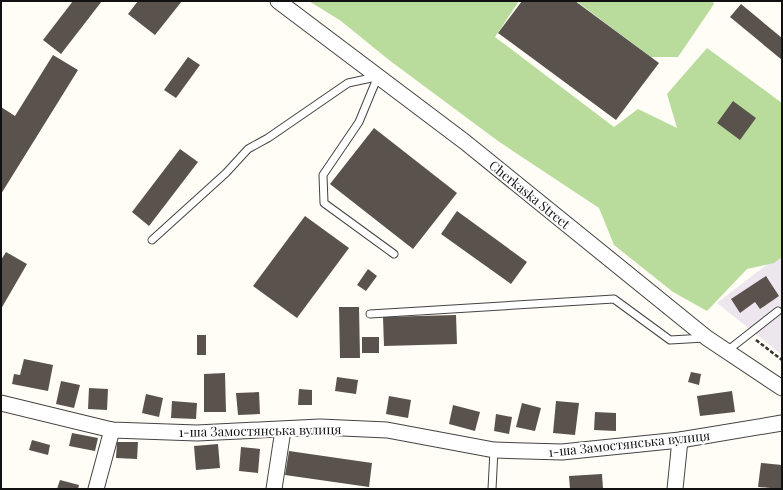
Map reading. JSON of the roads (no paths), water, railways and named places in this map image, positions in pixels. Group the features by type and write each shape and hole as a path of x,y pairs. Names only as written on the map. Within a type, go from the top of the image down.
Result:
{"street":[{"name":"Cherkaska Street","path":"278,1 465,142 707,338 782,388"},
{"name":"1-ша Замостянська вулиця","path":"1,403 112,430 197,433 320,427 387,430 494,450 562,452 680,440 782,423"},
{"path":"96,489 112,430"},
{"path":"274,489 283,430"},
{"path":"675,489 680,440"}],"lane":[{"path":"152,240 226,173 248,148 268,138 348,82 378,76"},
{"path":"378,76 359,122 323,175 324,203 394,254"},
{"path":"370,314 614,299 670,340 707,338"},
{"path":"727,351 748,333 778,311"},
{"path":"492,489 494,450"}]}
